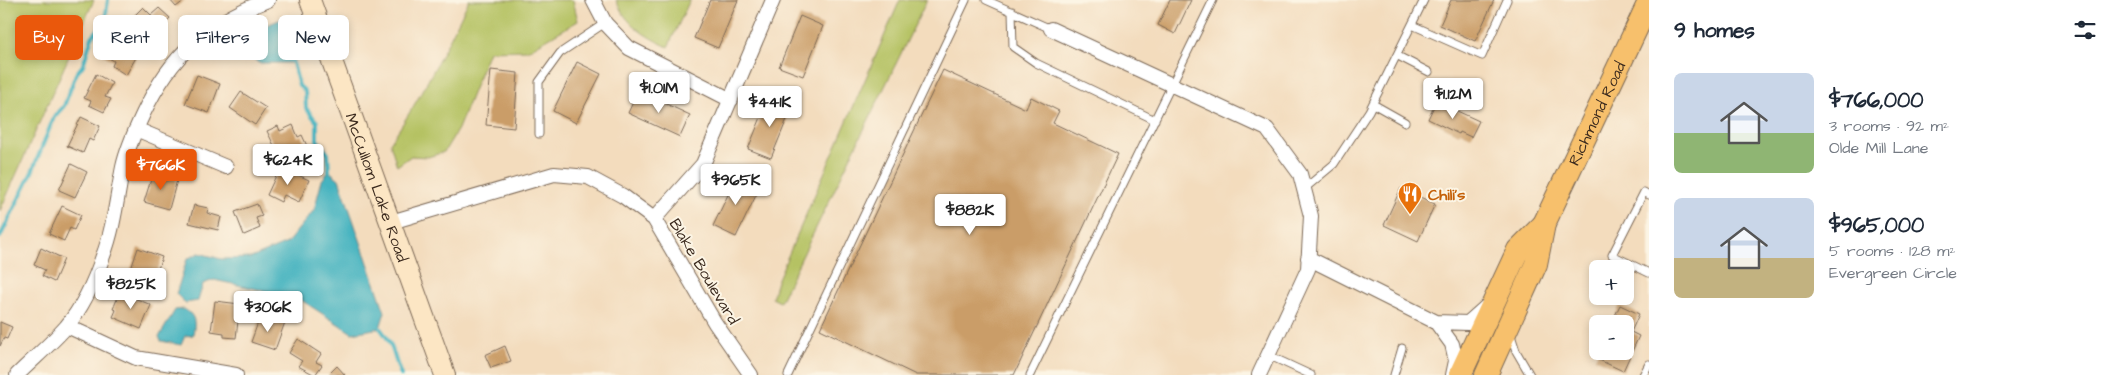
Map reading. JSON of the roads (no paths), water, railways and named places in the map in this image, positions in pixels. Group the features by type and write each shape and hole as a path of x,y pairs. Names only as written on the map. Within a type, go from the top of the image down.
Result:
{"main road":[{"name":"Richmond Road","path":"1486,375 1536,264 1544,224 1649,2"},
{"name":"Richmond Road","path":"1460,375 1518,250 1544,224"}],"street":[{"path":"18,375 67,326 88,290 104,255 124,165 136,129 157,85 180,54 212,27 239,11 268,0"},
{"name":"McCullom Lake Road","path":"310,0 445,375"},
{"path":"594,0 605,24 629,48 731,100"},
{"path":"654,219 703,164 773,0"},
{"path":"1051,28 1267,129 1300,174 1311,216 1308,269 1259,375"},
{"path":"136,129 226,167"},
{"name":"Blake Boulevard","path":"391,222 554,174 588,178 623,196 654,219 715,323 751,375"},
{"path":"1308,258 1436,322 1468,323 1497,297"},
{"path":"1436,322 1452,344 1456,361 1454,375"},
{"path":"67,326 136,358 236,375"}],"lane":[{"path":"788,375 966,0"},
{"path":"986,0 1051,28"},
{"path":"1030,375 1213,0"},
{"path":"1304,189 1334,164 1373,104 1424,0"},
{"path":"1412,25 1482,56 1507,0"},
{"path":"1012,11 1013,47 1036,63 1155,120"},
{"path":"539,134 539,82 560,53 605,24"},
{"path":"1398,56 1429,72"},
{"path":"1373,104 1404,122"},
{"path":"1649,195 1644,192 1612,255 1649,273"},
{"path":"1516,308 1511,336 1516,352 1530,375"},
{"path":"1394,375 1402,348"},
{"path":"1268,355 1312,375"},
{"path":"1643,375 1649,364"}],"water":[{"path":"278,20 278,60 294,60 293,63 258,63 255,60 268,60 268,25"},
{"path":"329,171 339,179 385,312 380,328 352,333 298,298 214,280 203,284 198,301 185,303 176,294 187,259 199,253 221,259 251,258 287,243 314,210 322,180"},
{"path":"184,309 193,317 193,335 185,336 181,345 161,341 159,337 175,310"}],"waterway":[{"path":"0,237 32,172 54,117 64,106 76,74 83,65 92,37 105,21 108,0"},
{"path":"293,63 299,86 305,91 306,108 317,122 317,140 328,154 329,171"},
{"path":"380,328 391,345 401,375"}],"place":[{"name":"Chili's","path":"1410,215"}]}
